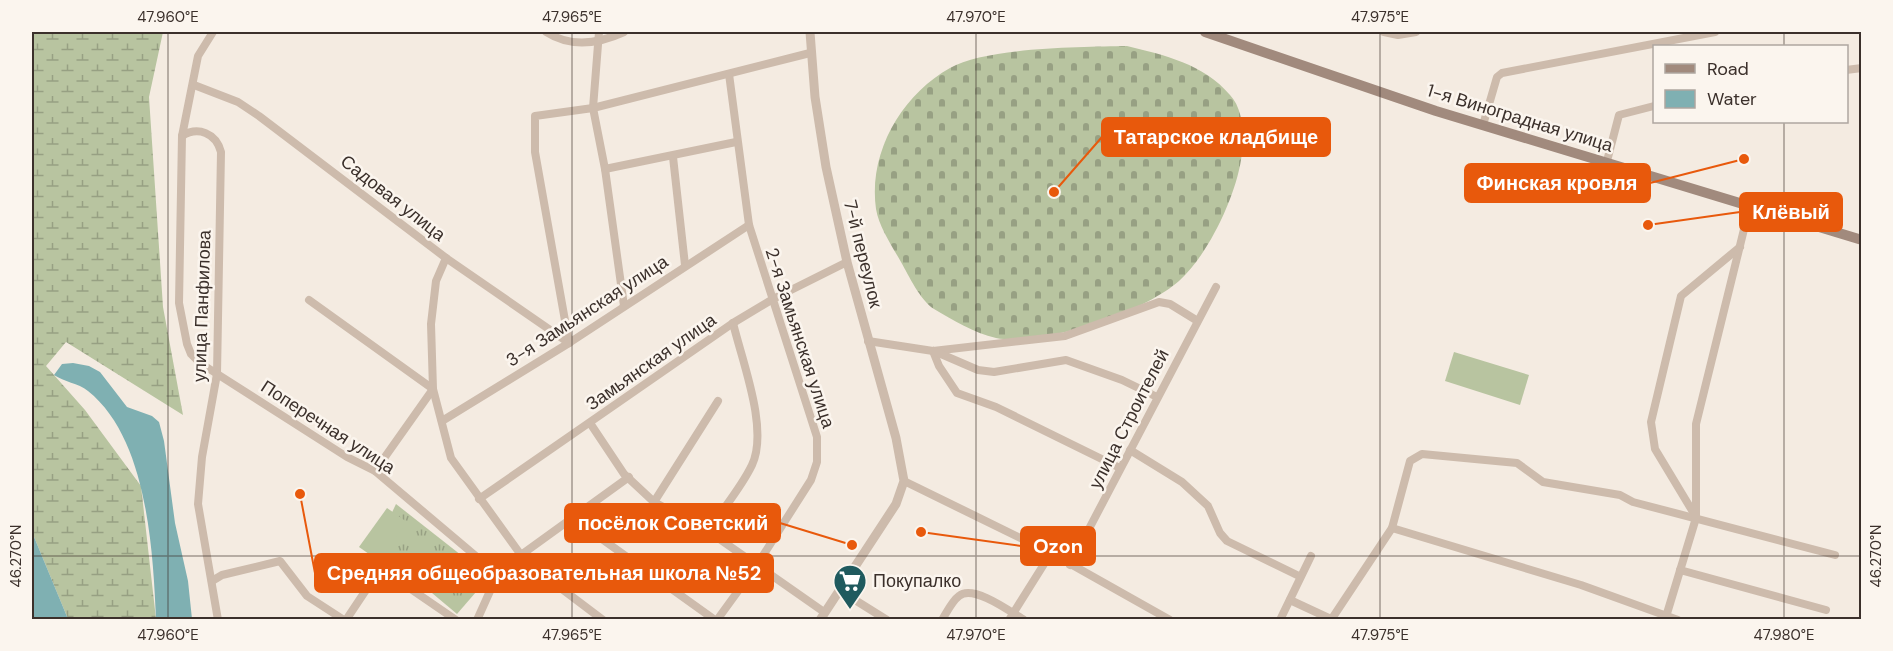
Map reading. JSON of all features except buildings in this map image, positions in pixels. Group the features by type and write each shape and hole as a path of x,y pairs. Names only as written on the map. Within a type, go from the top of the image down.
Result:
{"main road":[{"name":"1-я Виноградная улица","path":"1210,32 1483,125 1862,240"}],"street":[{"path":"182,136 201,48 213,32"},
{"path":"546,32 563,42 598,41 624,32"},
{"path":"599,32 593,108 605,169 624,306"},
{"name":"7-й переулок","path":"810,32 810,53 826,167 847,262 896,438 904,481"},
{"path":"1384,32 1398,34 1416,32"},
{"path":"1483,125 1497,77 1502,73 1715,32"},
{"path":"569,343 535,152 533,121 535,116 593,108 810,53"},
{"name":"2-я Замьянская улица","path":"716,620 757,565 812,480 817,451 817,438 749,225 736,142 729,74"},
{"name":"Садовая улица","path":"194,84 238,102 259,116 365,194 446,258 569,343"},
{"path":"1607,161 1619,115 1653,106"},
{"name":"улица Панфилова","path":"182,136 194,131 206,132 216,142 221,152 217,374 202,457 198,504 218,620"},
{"name":"Поперечная улица","path":"182,136 178,303 191,354 217,374 347,457 375,471 490,568 521,574 558,586 603,620"},
{"path":"605,169 673,157 736,142"},
{"path":"673,157 685,265"},
{"path":"1665,617 1696,518 1696,424 1750,205"},
{"name":"3-я Замьянская улица","path":"442,421 569,343 749,225"},
{"path":"1696,518 1655,449 1651,422 1681,296 1740,247"},
{"path":"446,258 436,281 431,324 433,389 452,458 521,555 521,574"},
{"name":"Замьянская улица","path":"479,499 733,323 773,299 847,262"},
{"name":"улица Строителей","path":"1070,565 1196,320 1216,287"},
{"path":"309,300 433,389"},
{"path":"933,351 1065,336 1159,302 1170,304 1196,320"},
{"path":"708,531 752,465 756,450 754,405 733,323"},
{"path":"868,341 933,351 978,370 994,372 1066,360 1112,376 1157,397"},
{"path":"933,351 939,366 957,393 996,407 1120,468"},
{"path":"375,471 433,389"},
{"path":"654,502 718,402"},
{"path":"590,423 629,477 654,502 708,531 757,565 822,616 896,504 904,481 1051,553 1170,620"},
{"path":"1130,450 1182,482 1208,506 1220,533 1227,542 1299,576"},
{"path":"1290,600 1332,619 1392,528 1410,461 1417,455 1430,453 1517,463 1543,482 1620,495 1633,502 1835,555"},
{"path":"521,555 574,519 629,477"},
{"path":"574,519 716,620"},
{"path":"1392,528 1581,585 1678,620"},
{"path":"1011,616 1051,553"},
{"path":"1280,620 1299,576 1311,556"},
{"path":"212,581 222,575 280,561 307,596 345,620 376,575 390,573 456,620"},
{"path":"1680,570 1826,610"},
{"path":"477,620 495,580 506,571"},
{"path":"839,590 886,620"},
{"path":"942,620 958,596 974,592 1011,616 1024,620"}],"green space":[{"path":"32,32 163,32 149,97 163,307 183,415 66,342 46,366 85,410 141,486 156,619 68,619 32,532"},
{"path":"1127,46 1169,57 1196,68 1220,84 1235,102 1241,117 1242,152 1233,191 1219,225 1190,270 1163,293 1118,315 1065,332 1040,337 1016,339 988,336 934,309 924,300 911,281 883,229 876,209 877,167 883,146 903,109 933,79 966,61 1010,52"},
{"path":"1454,352 1529,375 1520,405 1445,381"},
{"path":"396,504 489,577 457,614 376,546"},
{"path":"387,508 407,522 379,561 359,547"}],"water":[{"path":"73,363 89,366 100,372 127,407 152,416 159,422 164,441 175,523 188,581 192,619 156,619 149,528 135,465 108,411 84,388 54,375 62,364"},
{"path":"32,532 68,619 32,619"}],"place":[{"name":"Финская кровля","path":"1744,159"},
{"name":"Татарское кладбище","path":"1054,192"},
{"name":"Клёвый","path":"1648,225"},
{"name":"Средняя общеобразовательная школа №52","path":"300,494"},
{"name":"Ozon","path":"921,532"},
{"name":"посёлок Советский","path":"852,545"},
{"name":"Покупалко","path":"850,610"}]}
